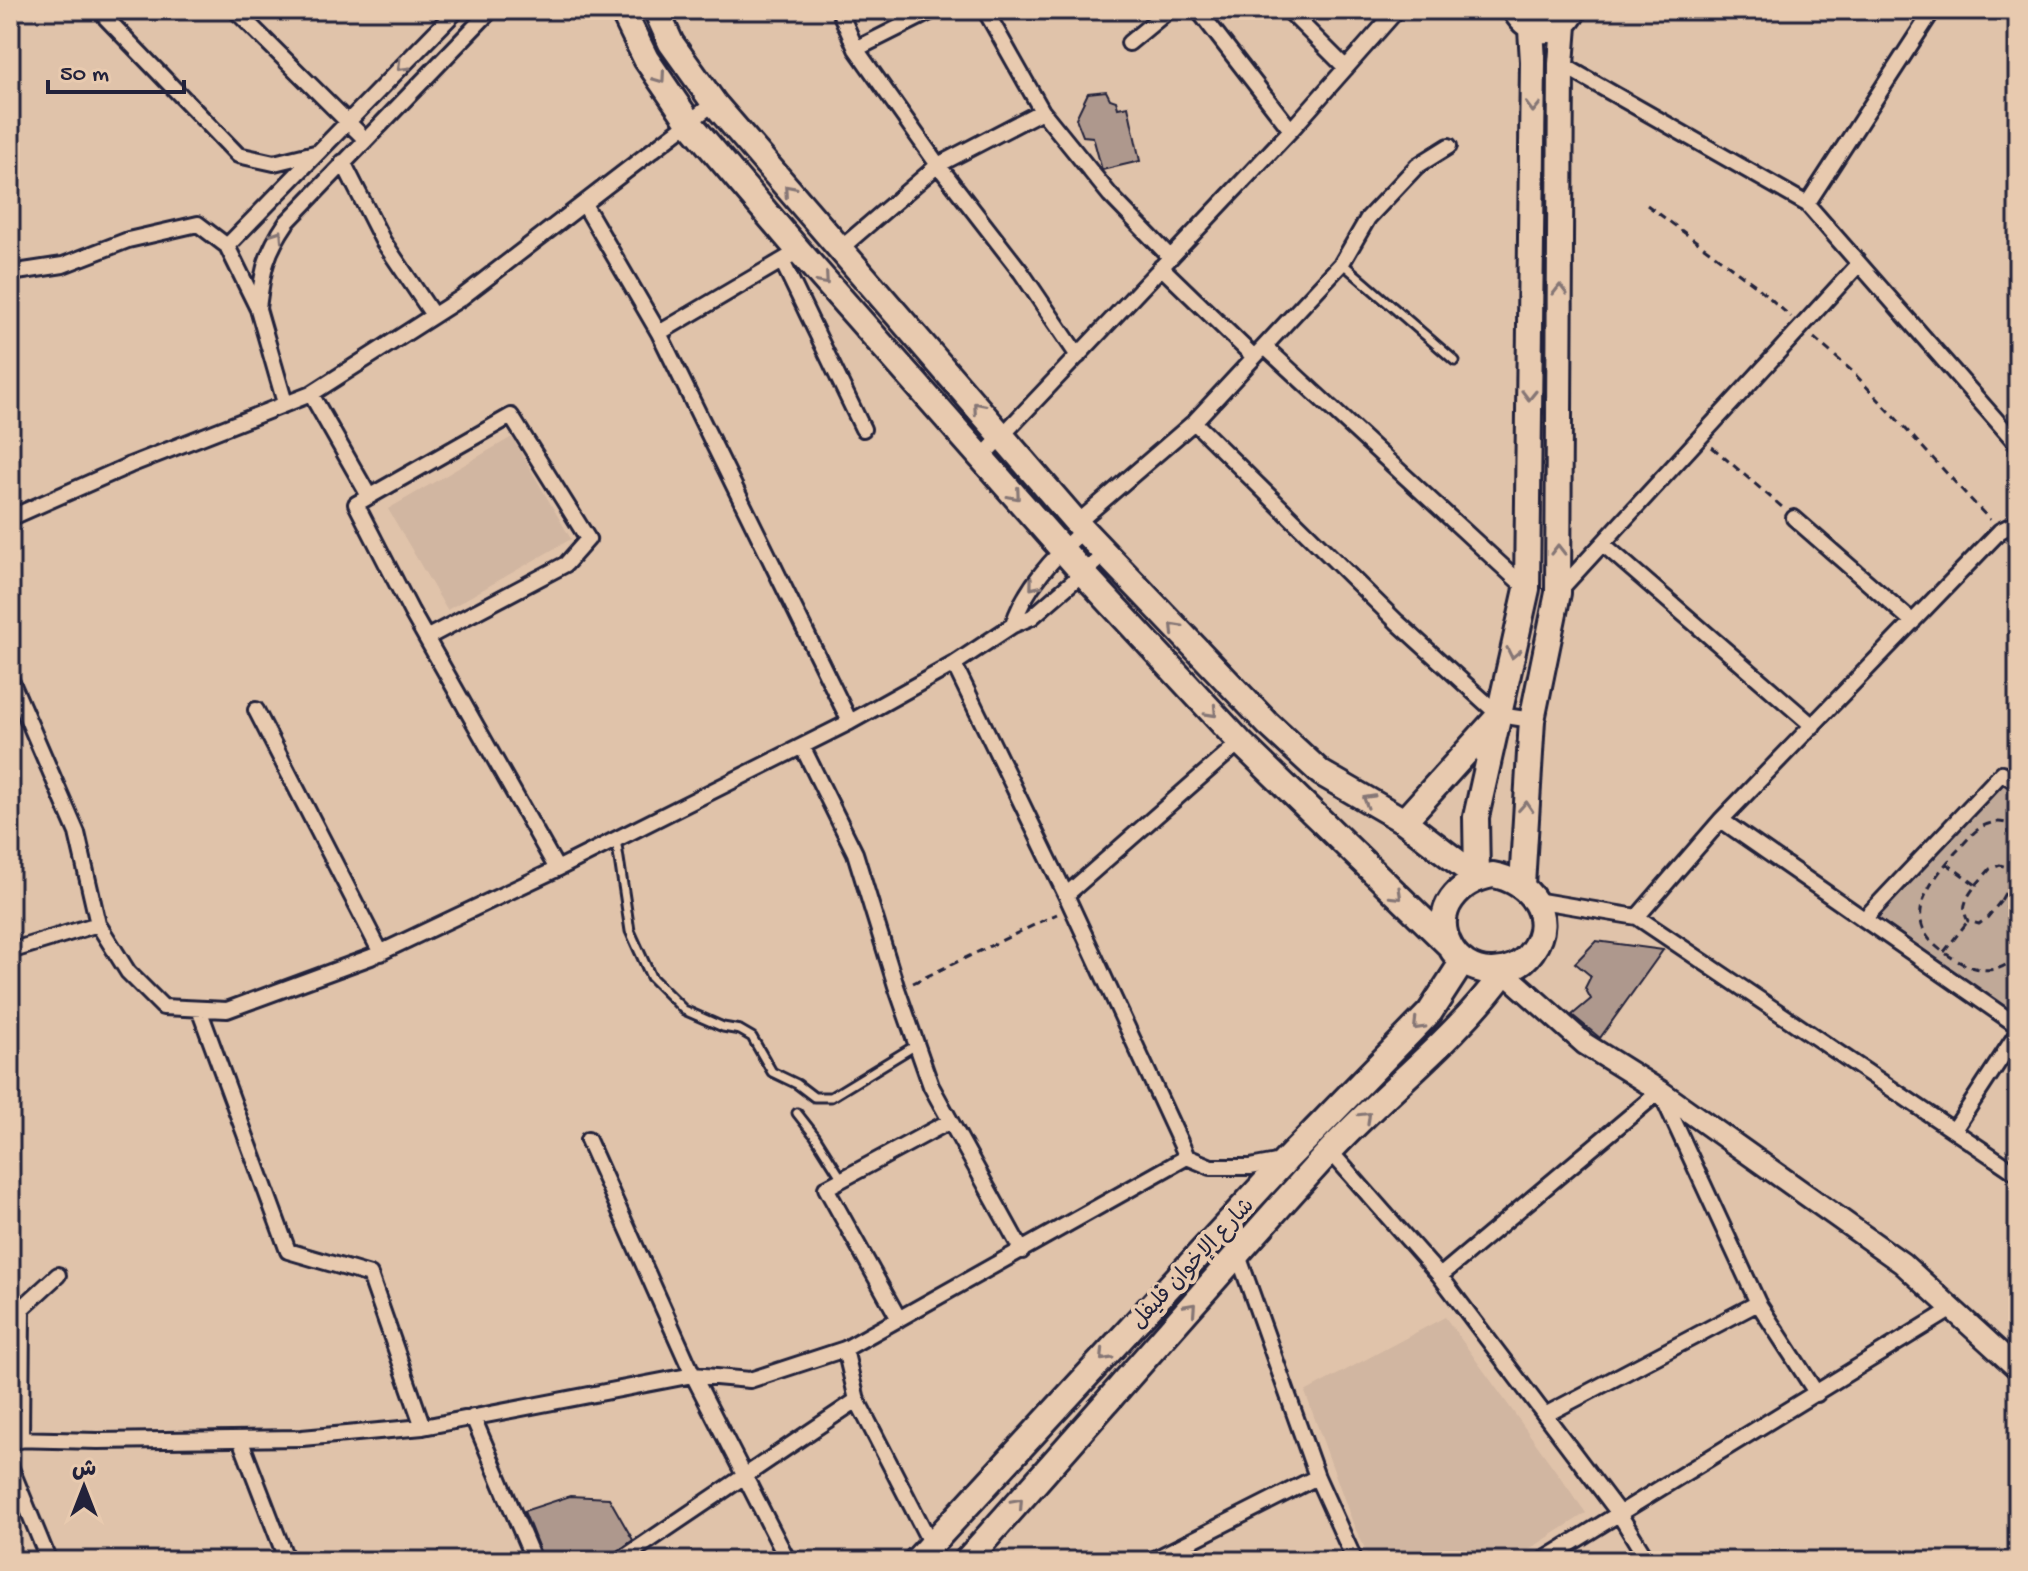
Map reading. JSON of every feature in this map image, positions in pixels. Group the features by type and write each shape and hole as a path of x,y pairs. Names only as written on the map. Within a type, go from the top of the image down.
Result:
{"main road":[{"path":"622,10 646,59 689,122 791,256 981,458 1240,742 1456,954 1484,970 1504,972 1585,1044 1660,1091 1902,1263 2018,1369"},
{"path":"656,10 671,43 714,103 1080,527 1200,654 1321,773 1404,821 1477,877"},
{"path":"1515,10 1522,22 1531,29 1542,31 1554,30 1569,17"},
{"path":"1504,972 1532,952 1540,936 1541,919 1529,892 1532,720 1558,593 1561,64 1569,17"},
{"path":"1477,877 1476,817 1527,589 1531,29"},
{"path":"1404,821 1499,715"},
{"path":"1456,954 1444,928 1446,909 1465,883 1477,877 1508,877 1529,892"},
{"name":"شارع الإخوان فليفل","path":"928,1555 1286,1160 1430,1012 1456,954"},
{"name":"شارع الإخوان فليفل","path":"980,1555 1330,1151 1464,1022 1504,972"}],"street":[{"path":"116,10 106,18 238,155 274,163 315,153"},
{"path":"235,10 365,139"},
{"path":"227,246 457,10"},
{"path":"258,309 270,247 287,222 491,10"},
{"path":"839,10 856,49 938,165 1021,272 1078,356"},
{"path":"856,49 934,10"},
{"path":"985,10 1042,111 1166,262 1260,352 1527,589"},
{"path":"1129,43 1169,10"},
{"path":"1198,10 1291,130"},
{"path":"1288,10 1346,68"},
{"path":"981,458 1291,130 1397,10"},
{"path":"1807,204 1933,10"},
{"path":"1561,64 1807,204 2018,445"},
{"path":"10,518 130,465 311,394 461,298 714,103"},
{"path":"840,249 938,165 1042,111"},
{"path":"1013,625 1019,603 1080,527 1194,422 1260,352 1342,263 1368,218 1417,166 1449,146"},
{"path":"343,162 383,241 433,315"},
{"path":"584,204 659,333 850,722"},
{"path":"10,270 17,272 63,265 128,240 198,224 227,246 258,309 285,403"},
{"path":"659,333 791,256 863,429"},
{"path":"1558,593 1859,264"},
{"path":"311,394 369,496"},
{"path":"428,637 566,564 588,539 511,416 356,504 411,611 557,869"},
{"path":"1194,422 1397,622 1499,715 1532,720"},
{"path":"1794,518 1913,622"},
{"path":"1637,917 1721,820 2000,531 2018,522"},
{"path":"1603,544 1813,726"},
{"path":"10,678 77,833 98,924 128,972 163,1007 227,1010 381,953 557,869 850,722 954,664 1013,625 1032,617 1106,553"},
{"path":"954,664 1069,901 1187,1157 1211,1167 1250,1167 1286,1160"},
{"path":"256,710 381,953"},
{"path":"1069,901 1240,742"},
{"path":"802,746 855,853 897,990 931,1086 1022,1251"},
{"path":"1865,918 2002,773 2018,783"},
{"path":"1721,820 1865,918 2018,1029 1954,1130"},
{"path":"1529,892 1637,917 2018,1174"},
{"path":"10,951 98,924"},
{"path":"199,1009 288,1251 370,1275 423,1427"},
{"path":"1440,1276 1660,1091 1758,1303 1817,1394"},
{"path":"899,1319 826,1188 950,1121"},
{"path":"588,1140 693,1375 788,1561"},
{"path":"1330,1151 1440,1276 1618,1512 1648,1561"},
{"path":"58,1275 22,1308 16,1439 302,1438 423,1427 693,1375 750,1380 845,1349 1187,1157"},
{"path":"1238,1255 1317,1477 1355,1561"},
{"path":"1545,1415 1758,1303"},
{"path":"1542,1561 1952,1309"},
{"path":"845,1349 857,1400 928,1555"},
{"path":"619,1561 857,1400"},
{"path":"473,1417 534,1561"},
{"path":"240,1439 287,1561"},
{"path":"10,1466 49,1561"},
{"path":"1151,1561 1317,1477"}],"lane":[{"path":"1342,263 1455,361"},
{"path":"616,839 630,931 651,977 684,1010 752,1037 772,1072 797,1084 814,1097 831,1097 916,1045"},
{"path":"797,1113 842,1179"}],"path":[{"path":"1647,205 1754,284 1852,371 2000,531"},
{"path":"1700,437 1794,518"},
{"path":"2018,827 2001,821 1987,824 1974,832 1926,892 1920,912 1929,940 1967,966 1997,970 2011,963 2018,953"},
{"path":"1931,850 1976,885"},
{"path":"2010,868 2018,857"},
{"path":"2000,865 2010,868 2013,879 2000,902 1979,924 1968,921 1964,905 1976,885 1990,869 2000,865"},
{"path":"897,990 1069,901"},
{"path":"2000,902 2018,914"},
{"path":"1944,952 1968,921"}],"shaded area":[{"path":"512,437 571,539 447,610 388,509"},
{"path":"2003,781 2018,791 2018,1016 1878,918"},
{"path":"1445,1317 1586,1513 1511,1561 1371,1561 1354,1526 1305,1392"}],"building":[{"path":"1106,91 1110,99 1116,101 1118,108 1128,106 1140,161 1102,170 1093,137 1083,136 1076,118 1088,93"},
{"path":"1596,941 1663,950 1600,1038 1572,1015 1591,999 1585,988 1591,976 1575,963"},
{"path":"570,1496 609,1498 633,1540 610,1558 544,1561 524,1511"}]}
